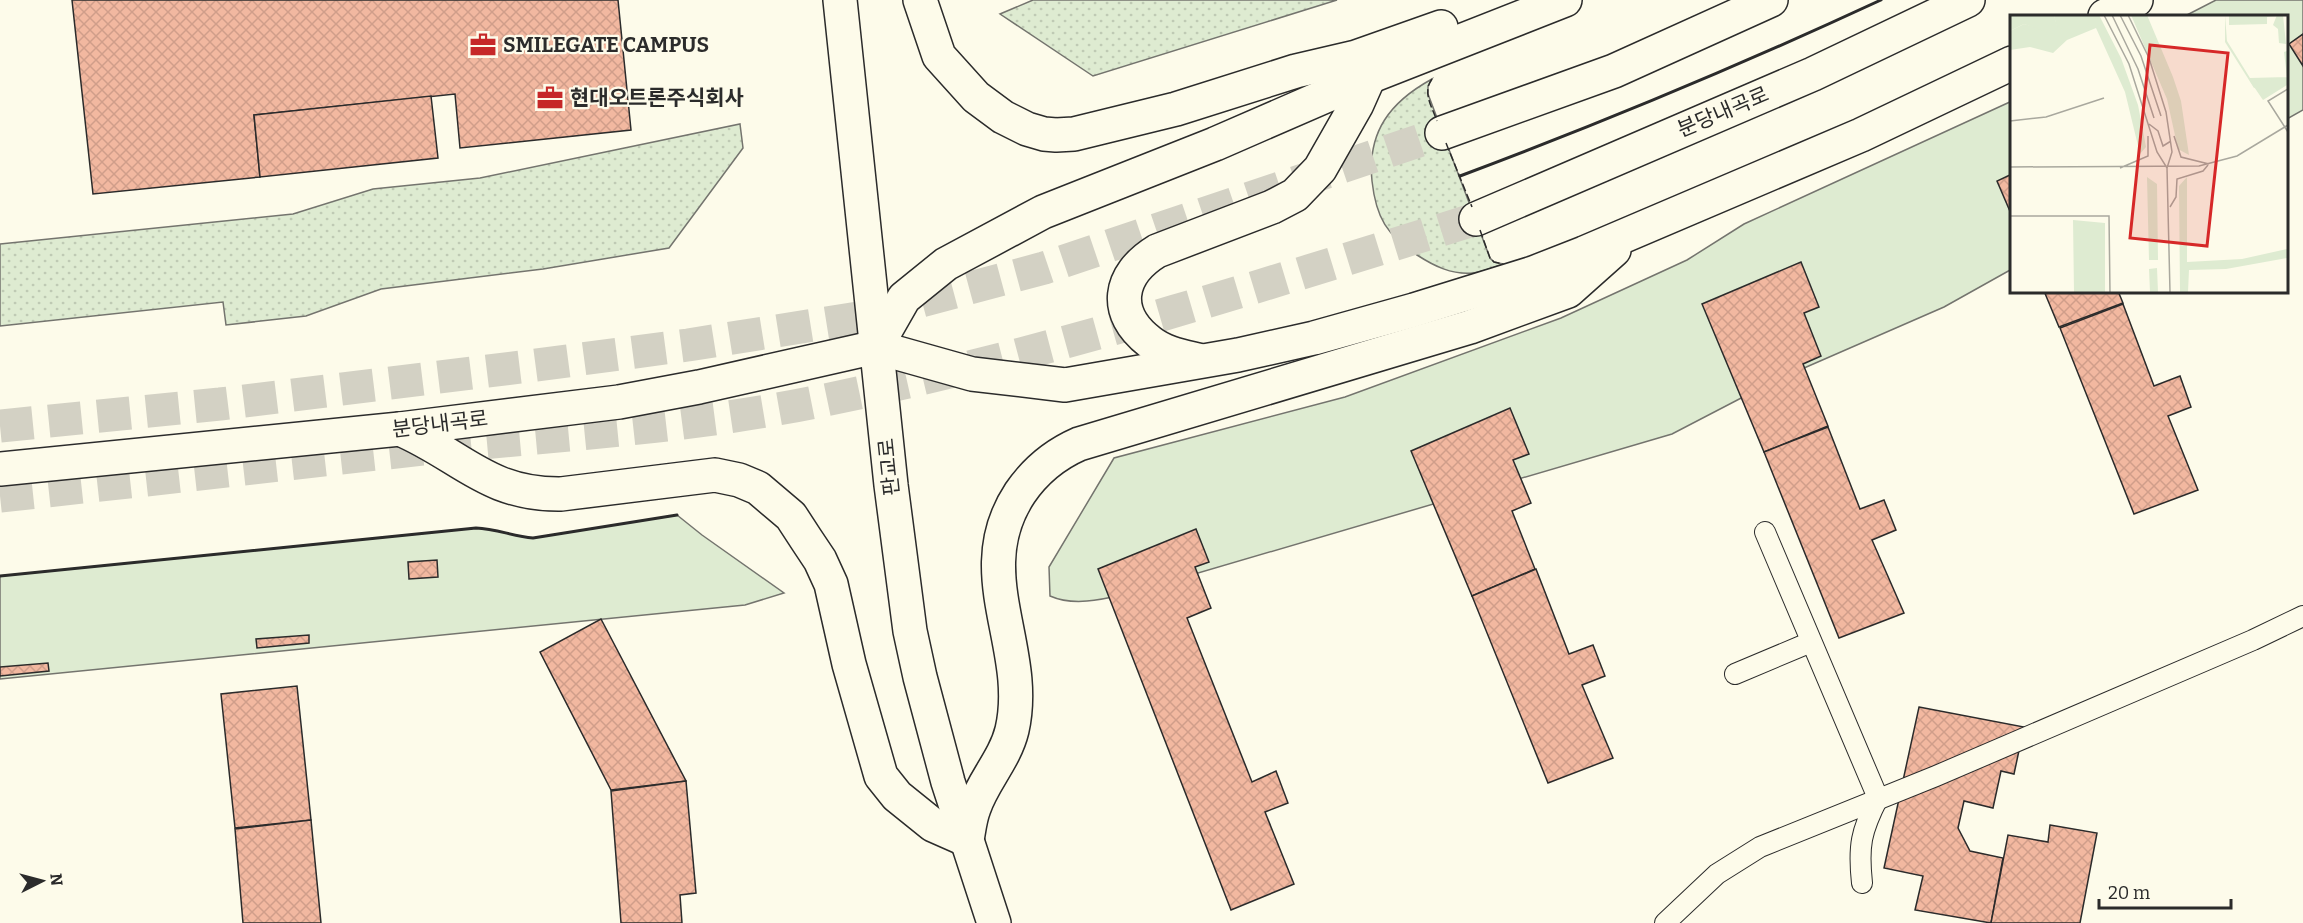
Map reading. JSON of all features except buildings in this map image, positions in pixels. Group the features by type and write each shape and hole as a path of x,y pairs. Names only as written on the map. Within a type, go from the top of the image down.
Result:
{"main road":[{"name":"판교로","path":"840,0 891,485 910,631 932,725 994,923"},
{"path":"920,0 939,56 976,98 1003,117 1027,129 1056,135 1074,134 1176,109 1296,71 1356,57 1445,26 1511,22"},
{"path":"1565,0 1370,77 1215,144 1043,212 946,264 904,298 876,347 972,374 1065,385 1202,361 1314,338 1533,273 1861,135 2010,64"},
{"path":"1442,133 1614,71 1771,0"},
{"name":"분당내곡로","path":"1476,219 1813,74 1968,0"},
{"path":"2107,15 2136,0"},
{"path":"1202,361 1163,350 1140,332 1128,313 1124,290 1126,282 1143,260 1157,251 1272,207 1295,195 1320,170 1370,77"},
{"path":"400,429 419,437 463,466 517,491 561,494 715,475 739,480 758,488 791,516 820,560 831,584 849,664 881,776 897,796 933,825 967,840 974,808 1001,759 1012,730 1013,670 1002,607 998,565 999,540 1005,518 1015,500 1027,483 1044,466 1068,449 1087,442 1470,327 1568,291 1633,232"},
{"name":"분당내곡로","path":"0,469 400,429 630,400 699,387 876,347"}],"lane":[{"path":"1765,532 1878,798 1866,824 1861,842 1862,884"},
{"path":"1665,923 1700,889 1736,862 1760,848 1936,776 2191,667 2303,616"},
{"path":"1735,674 1811,642"}],"green space":[{"path":"1033,0 1337,0 1093,76 1000,14"},
{"path":"2216,0 2303,0 2303,110 2288,118 2288,15 2187,15"},
{"path":"1432,79 1428,86 1428,94 1490,258 1494,262 1503,264 1484,271 1458,273 1423,259 1391,233 1376,205 1371,163 1378,133 1393,108"},
{"path":"2010,102 2010,270 1944,307 1772,382 1672,434 1130,593 1079,601 1050,596 1049,567 1114,458 1345,397 1561,318 1687,260 1744,224"},
{"path":"740,124 743,148 669,248 543,269 381,289 306,316 226,325 223,302 0,326 0,244 293,214 373,189 480,178"},
{"path":"677,515 784,593 745,605 0,679 0,576 476,528 533,538"}],"tunnel":[{"path":"0,426 220,404 529,366 688,345 858,318 1044,268 1442,133"},
{"path":"0,496 636,428 774,410 903,383 1068,341 1232,294 1476,219"}],"fence":[{"path":"1432,79 1428,94 1437,121"},
{"path":"1446,143 1472,207"},
{"path":"1480,230 1490,258 1494,262 1503,264"}],"wall":[{"path":"1460,176 1672,92 1881,0"},
{"path":"0,576 476,528 533,538 677,515"}],"place":[{"name":"SMILEGATE CAMPUS","path":"483,45"},
{"name":"현대오트론주식회사","path":"550,98"}]}
